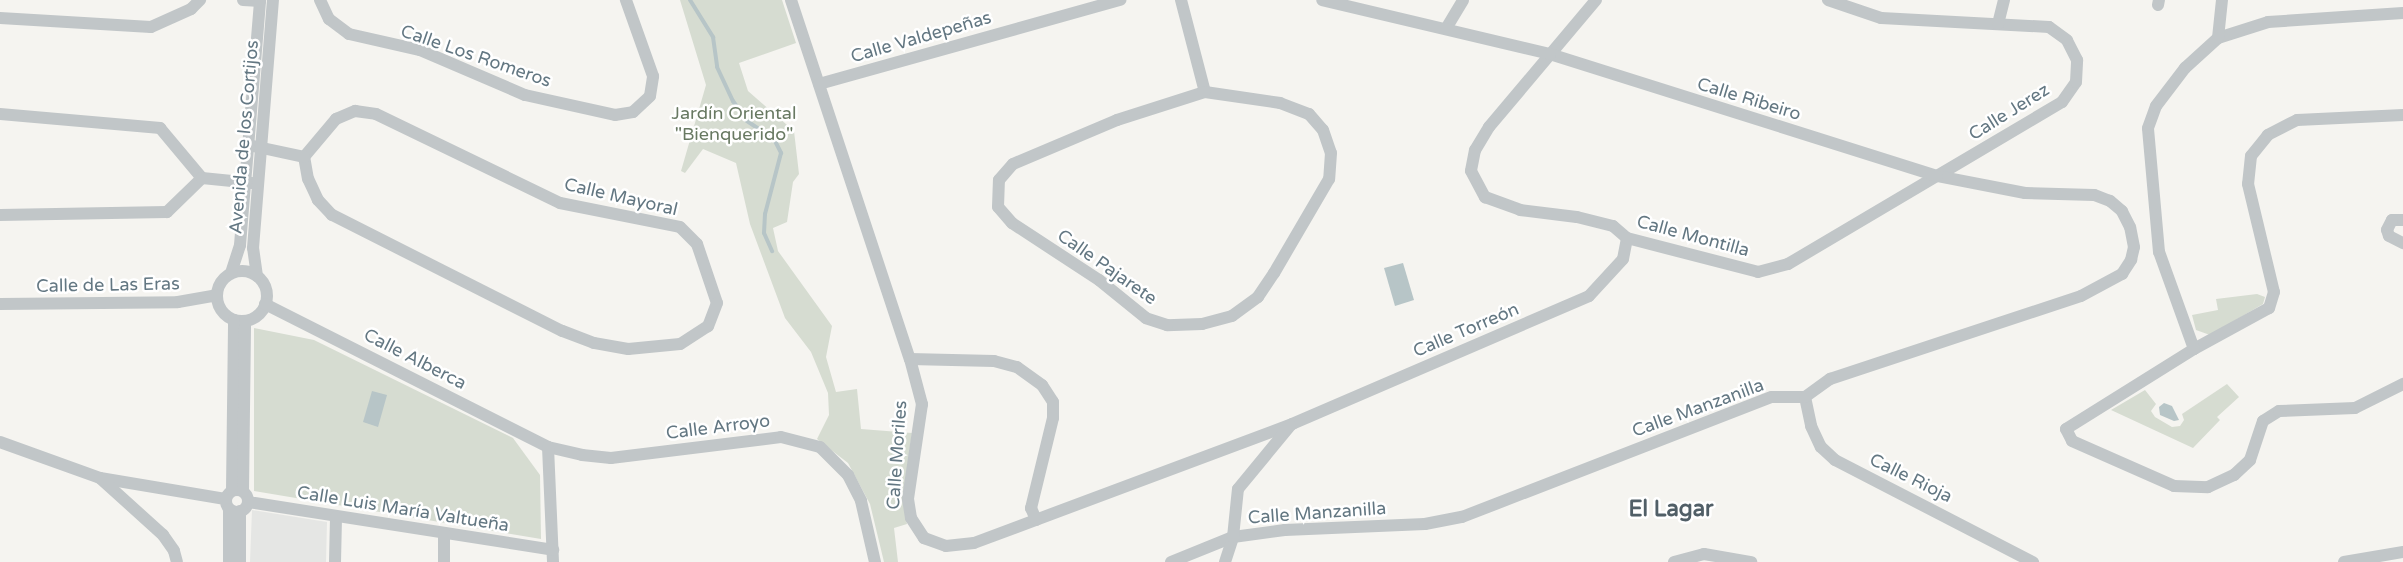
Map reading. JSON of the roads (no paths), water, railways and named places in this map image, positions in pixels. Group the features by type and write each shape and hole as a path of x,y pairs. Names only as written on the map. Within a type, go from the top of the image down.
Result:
{"street":[{"path":"0,18 151,27 192,9 200,0"},
{"path":"244,0 264,0"},
{"name":"Avenida de los Cortijos","path":"232,273 240,245 251,183 264,0"},
{"name":"Calle Los Romeros","path":"320,0 329,19 349,34 420,50 520,93 615,115 633,112 650,96 653,76 626,0"},
{"name":"Calle Moriles","path":"791,0 910,359 922,404 908,499 911,518 924,538 946,546 974,543 1292,424"},
{"name":"Calle Valdepeñas","path":"819,84 1120,0"},
{"path":"1181,0 1205,92"},
{"path":"1322,0 1447,27 1550,54"},
{"path":"1447,27 1463,0"},
{"name":"Calle Montilla","path":"1596,0 1489,127 1475,150 1471,171 1485,197 1520,210 1577,216 1613,226 1627,238 1758,272 1788,264 1937,176"},
{"name":"Calle Jerez","path":"1828,0 1881,18 2049,27 2067,40 2077,60 2076,82 2062,102 1937,176"},
{"path":"1998,24 2004,0"},
{"path":"2218,38 2222,0"},
{"path":"2194,349 2159,252 2148,128 2156,106 2185,68 2218,38 2268,22 2403,13"},
{"name":"Calle Ribeiro","path":"1550,54 1937,176"},
{"name":"Calle Pajarete","path":"1205,92 1280,102 1309,114 1323,130 1331,153 1329,179 1274,273 1258,297 1232,316 1202,324 1167,325 1146,318 1099,280 1012,223 998,207 999,180 1013,164 1117,120 1205,92"},
{"name":"Calle Mayoral","path":"355,111 376,114 560,203 680,227 697,244 717,303 708,326 680,344 628,349 594,343 562,331 332,215 318,200 304,157 336,119 355,111"},
{"path":"0,114 160,128 202,178 251,183"},
{"path":"2403,115 2296,120 2268,135 2251,156 2248,184 2274,292 2270,308 2194,349 2066,429 2072,441 2174,486 2208,487 2234,475 2250,460 2263,421 2279,411 2355,408 2403,384"},
{"path":"254,147 304,157"},
{"path":"1805,397 1830,379 2082,296 2122,274 2131,260 2134,247 2130,227 2122,211 2110,201 2094,195 2025,193 1937,176"},
{"path":"0,214 167,212 202,178"},
{"name":"Avenida de los Cortijos","path":"251,183 253,248 257,276"},
{"path":"2403,220 2392,220 2387,230 2389,236 2403,243"},
{"name":"Calle Torreón","path":"1292,424 1589,296 1623,259 1627,238"},
{"path":"245,271 257,276 266,289 265,304 258,315 240,320 221,310 216,295 221,282 232,273 245,271"},
{"name":"Calle de Las Eras","path":"0,304 178,302 216,295"},
{"name":"Calle Alberca","path":"265,304 548,447"},
{"path":"240,320 236,501 240,562"},
{"path":"910,359 994,361 1017,367 1042,385 1053,402 1053,418 1031,508 1036,520"},
{"name":"Calle Manzanilla","path":"1171,562 1233,537 1285,530 1425,524 1462,517 1772,397 1805,397"},
{"name":"Calle Rioja","path":"1805,397 1811,426 1821,447 1835,460 2033,562"},
{"path":"1225,562 1233,537 1238,489 1292,424"},
{"name":"Calle Arroyo","path":"548,447 582,455 611,458 781,437 820,447 848,475 861,501 875,562"},
{"path":"0,442 100,478 163,535 174,551 177,562"},
{"path":"548,447 553,556"},
{"name":"Calle Luis María Valtueña","path":"100,478 444,533 553,556"},
{"path":"229,562 236,501"},
{"path":"335,562 336,517"},
{"path":"444,533 444,562"},
{"path":"2344,562 2403,552"},
{"path":"1674,562 1704,554 1751,562"}],"waterway":[{"path":"690,0 713,37 717,67 733,101 747,121 774,139 781,153 765,214 764,233 772,251"}],"district":[{"name":"El Lagar","path":"1671,510"}],"park label":[{"name":"Jardín Oriental \"Bienquerido\"","path":"734,124"}]}
